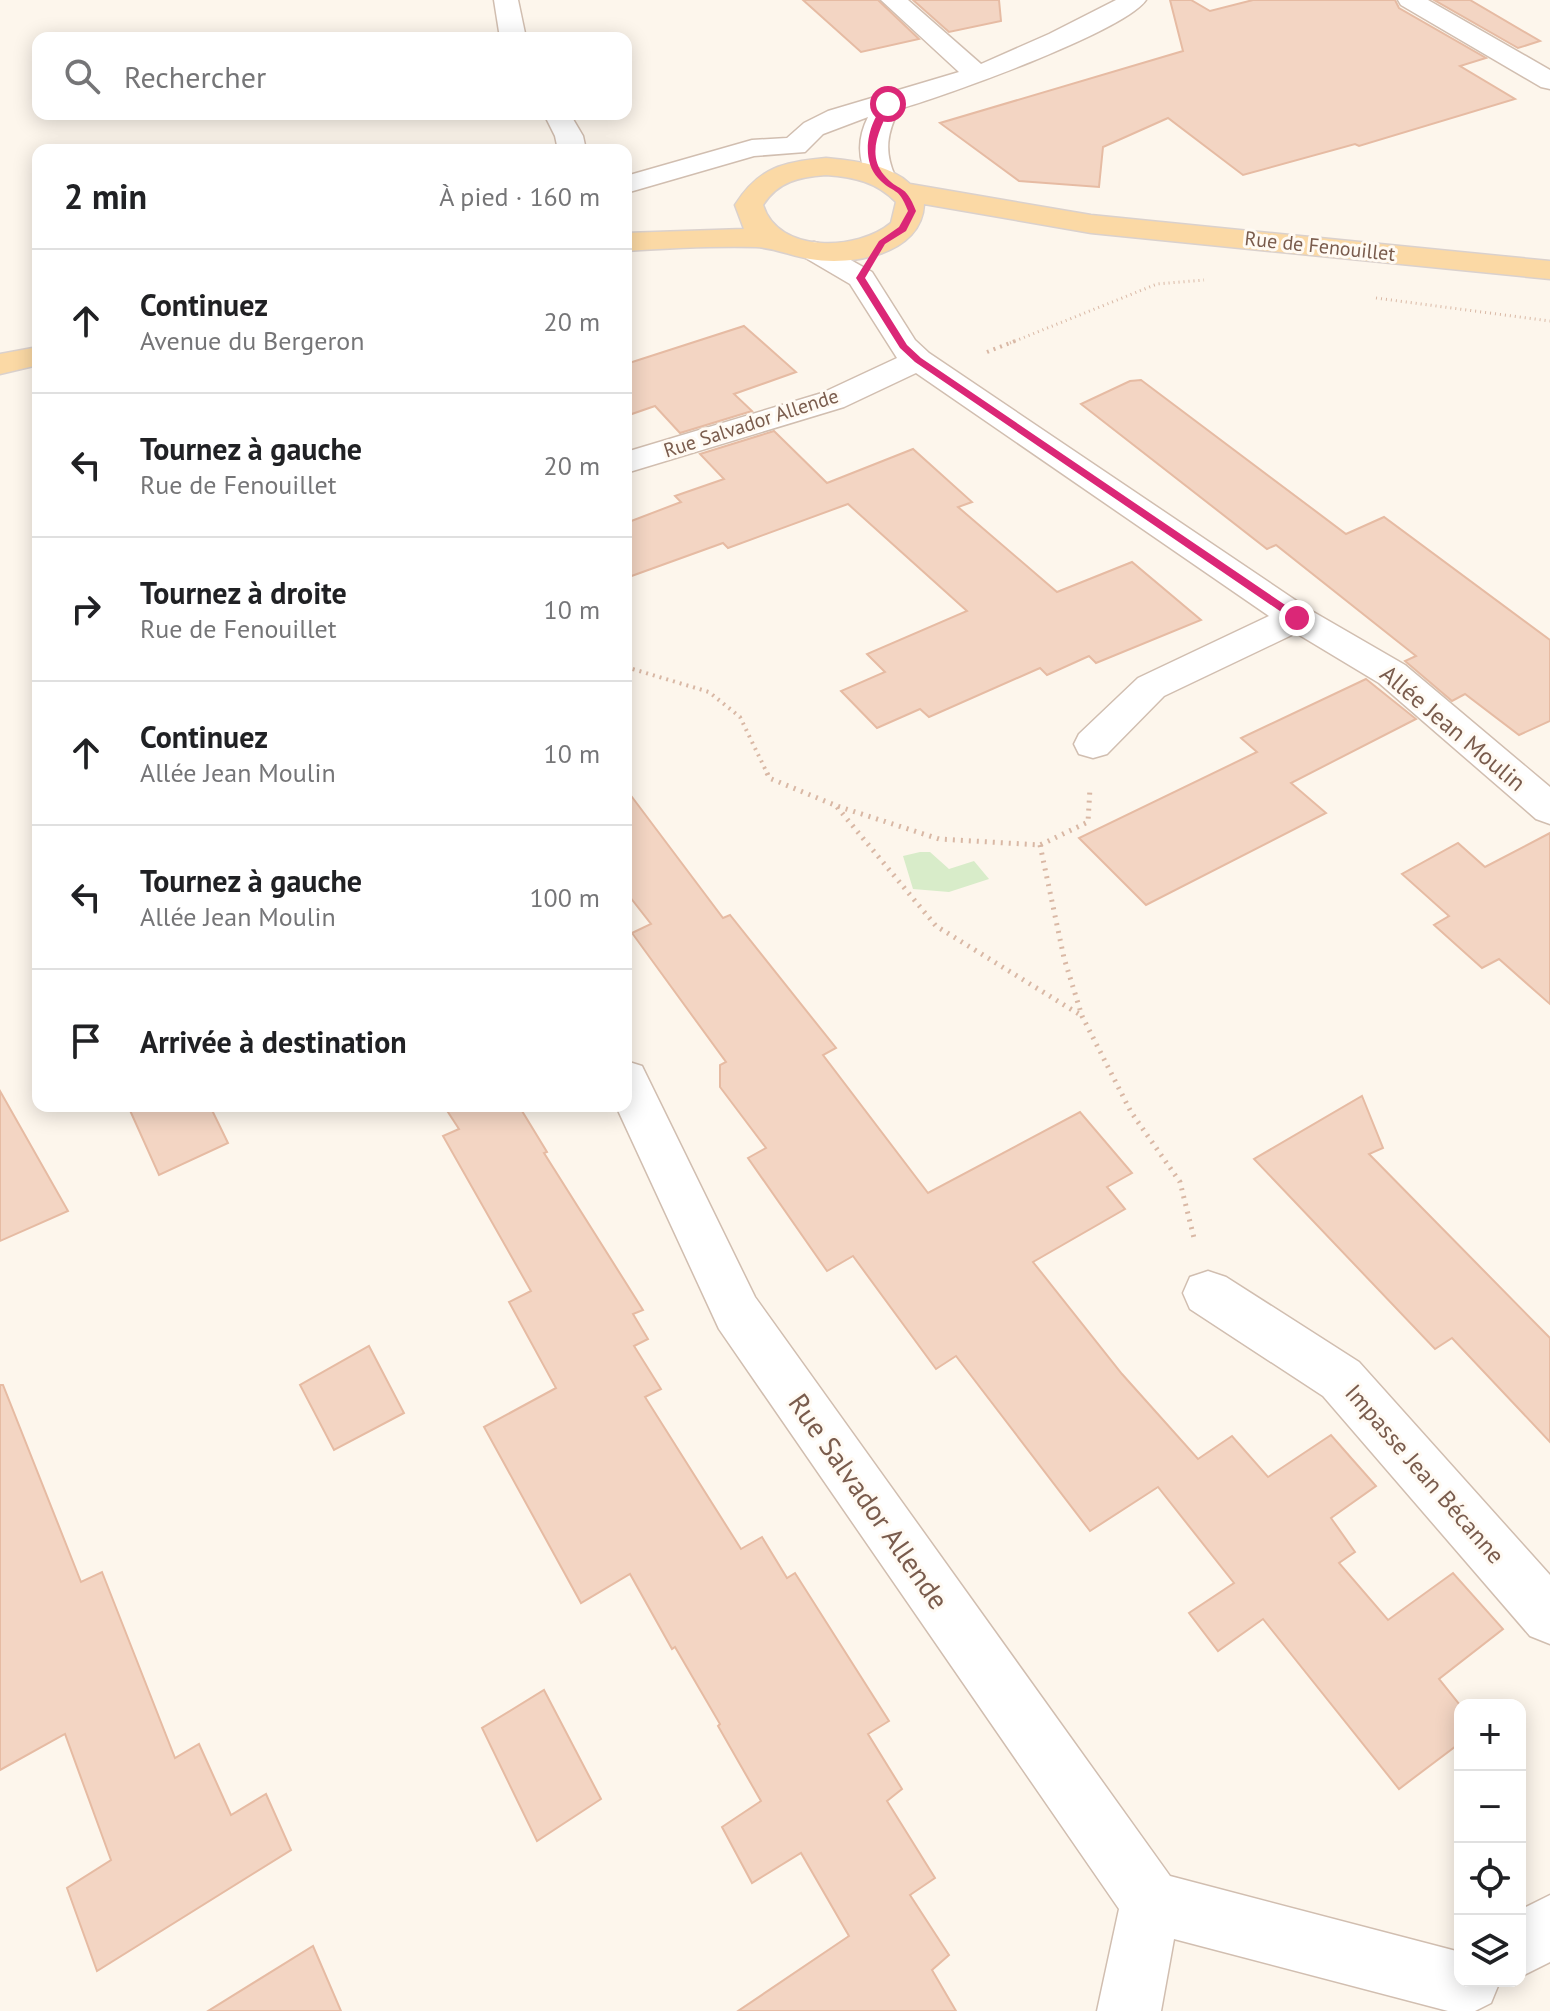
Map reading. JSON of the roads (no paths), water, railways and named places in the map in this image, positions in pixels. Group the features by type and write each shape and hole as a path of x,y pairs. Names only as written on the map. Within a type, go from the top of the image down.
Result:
{"main road":[{"name":"Rue de Fenouillet","path":"632,237 737,202 779,176 801,157 893,184 1091,224 1550,270"},
{"path":"893,184 912,211 915,232"},
{"path":"737,202 754,223 777,240"},
{"name":"Rue de Fenouillet","path":"632,239 777,240 814,251 842,251 915,232 1091,224"},
{"path":"0,364 32,357"}],"street":[{"path":"506,0 512,32"},
{"path":"893,0 977,74"},
{"path":"632,183 752,148 801,157 801,138 847,112 888,104 977,74 1056,42 1134,0"},
{"path":"1410,0 1550,81"},
{"path":"888,104 871,140 874,161 893,184"},
{"path":"560,120 571,144"},
{"path":"712,160 737,202"},
{"path":"861,278 915,232"},
{"name":"Allée Jean Moulin","path":"814,251 861,278 903,346 918,360 1297,618 1392,674 1550,809"},
{"name":"Rue Salvador Allende","path":"632,461 833,400 918,360"},
{"path":"1093,744 1151,687 1297,618"},
{"name":"Rue Salvador Allende","path":"632,1092 737,1313 1151,1902"},
{"name":"Impasse Jean Bécanne","path":"1208,1293 1341,1379 1550,1616"},
{"path":"1129,2011 1151,1902 1454,1981"},
{"path":"1526,1942 1550,1926"}]}
